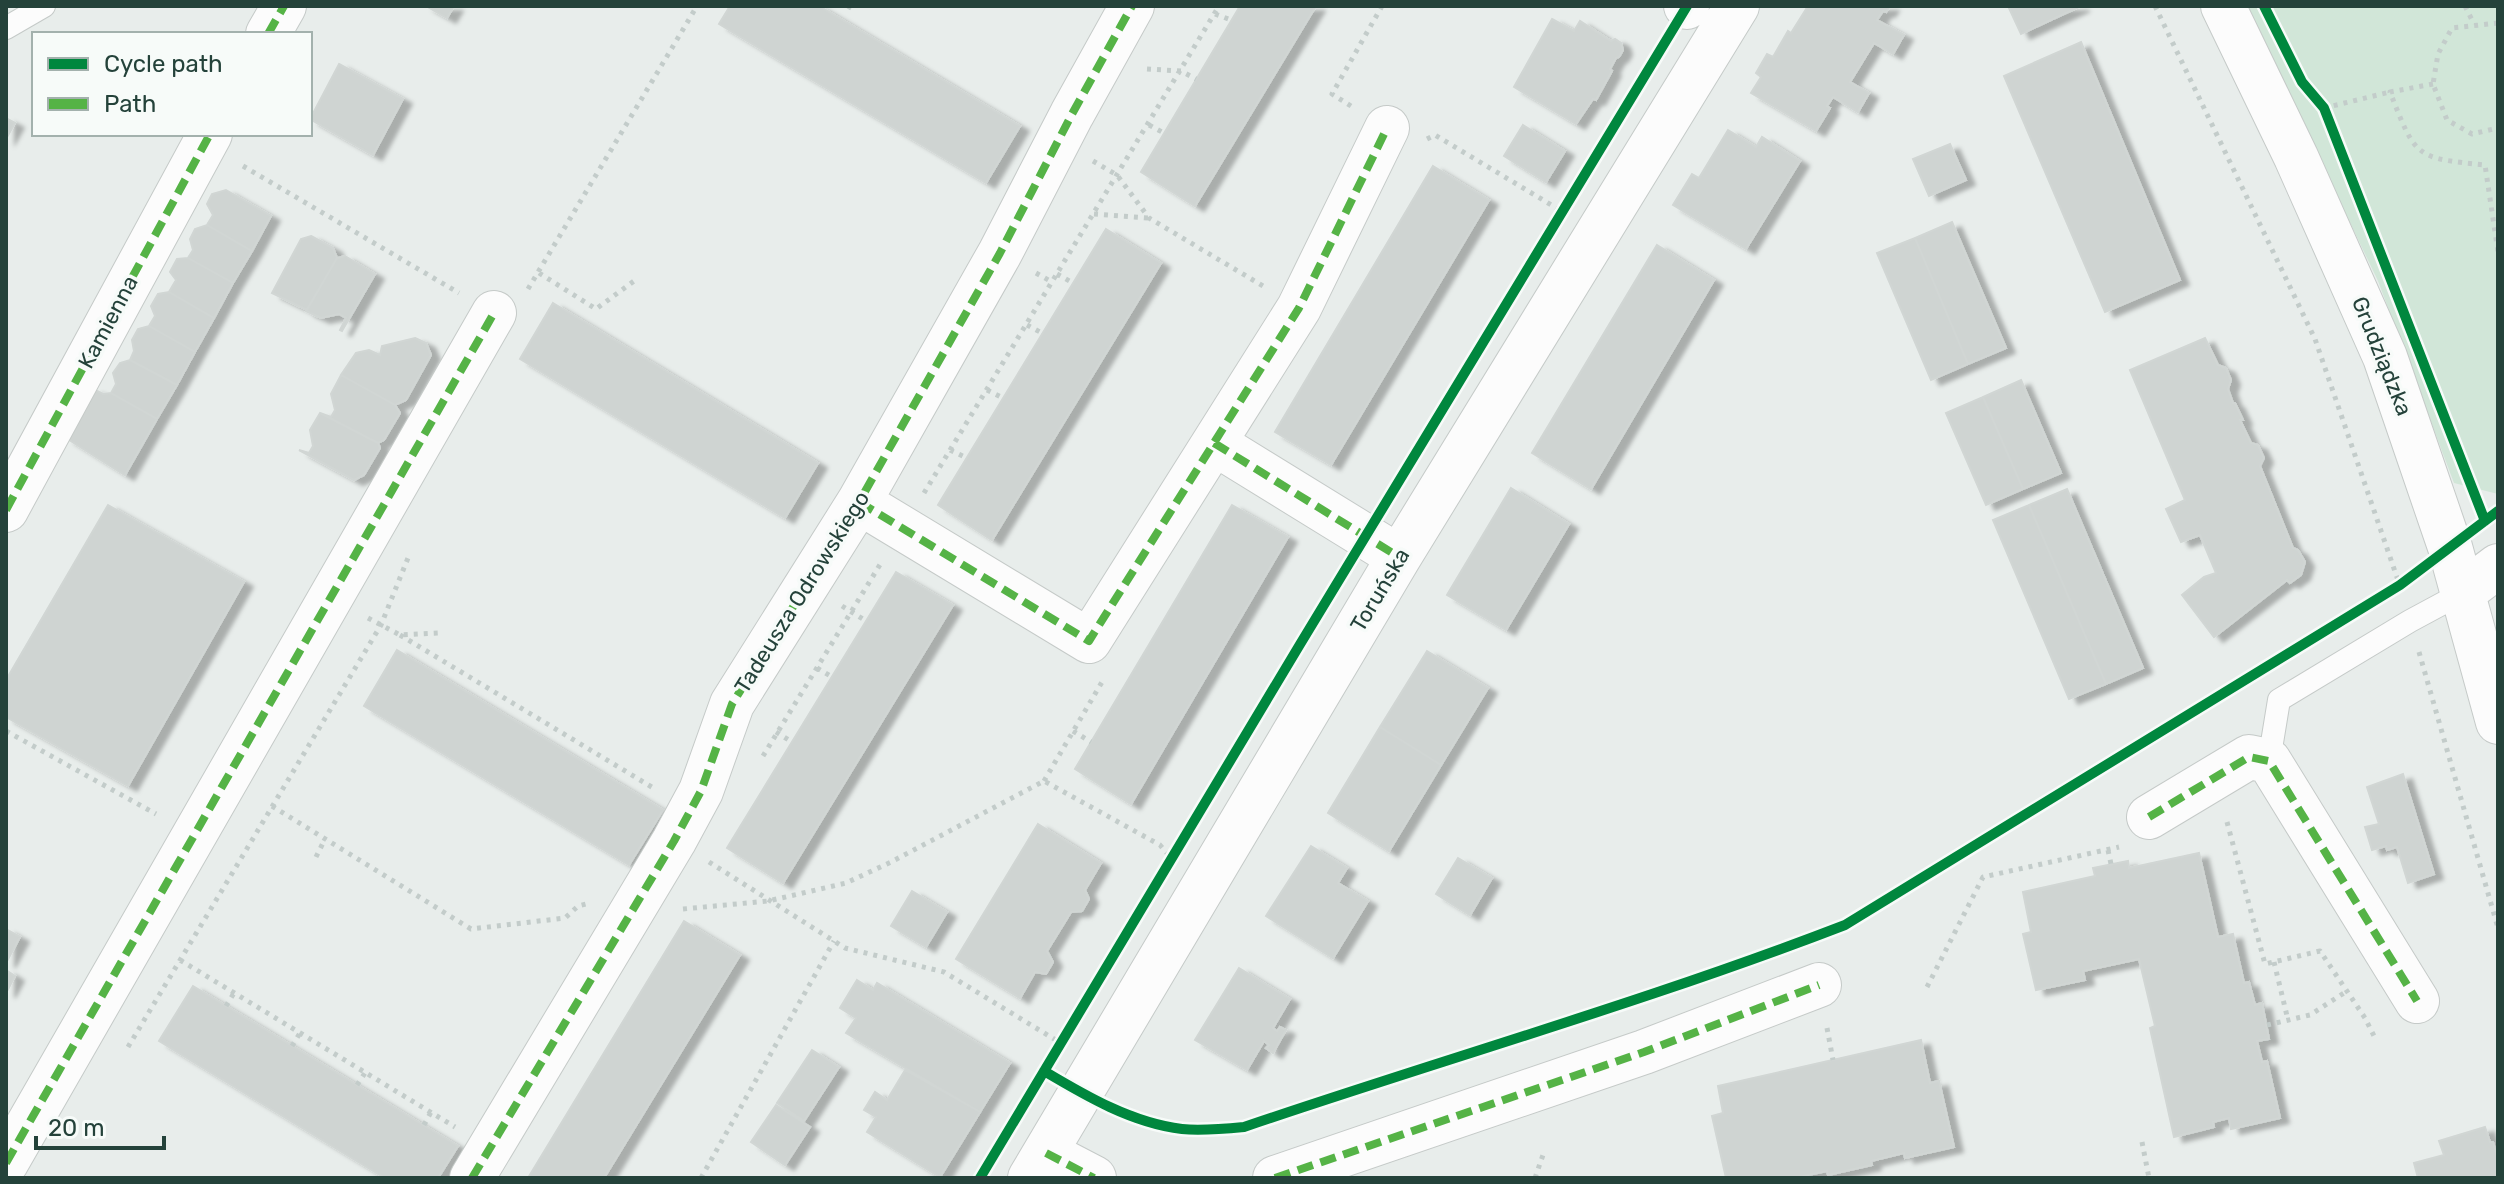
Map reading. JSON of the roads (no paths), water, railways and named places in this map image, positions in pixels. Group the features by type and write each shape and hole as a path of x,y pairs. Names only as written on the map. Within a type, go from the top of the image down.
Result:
{"street":[{"path":"269,32 284,6"},
{"name":"Tadeusza Odrowskiego","path":"472,1178 674,841 701,791 732,704 859,502 1000,253 1132,6"},
{"name":"Grudziądzka","path":"2223,6 2296,157 2385,357 2450,547 2498,722"},
{"name":"Toruńska","path":"1038,1166 1399,557 1708,12"},
{"path":"859,502 1089,641 1299,308 1387,128"},
{"name":"Kamienna","path":"6,510 208,139"},
{"path":"6,1163 494,313"},
{"path":"1214,443 1399,557"},
{"path":"2462,593 2498,566"},
{"path":"2140,831 2249,757 2269,761 2417,1001"},
{"path":"1275,1178 1644,1052 1822,1002"},
{"path":"1038,1166 1094,1178"}],"lane":[{"path":"6,28 44,6"},
{"path":"2269,761 2279,700 2462,593"}]}
